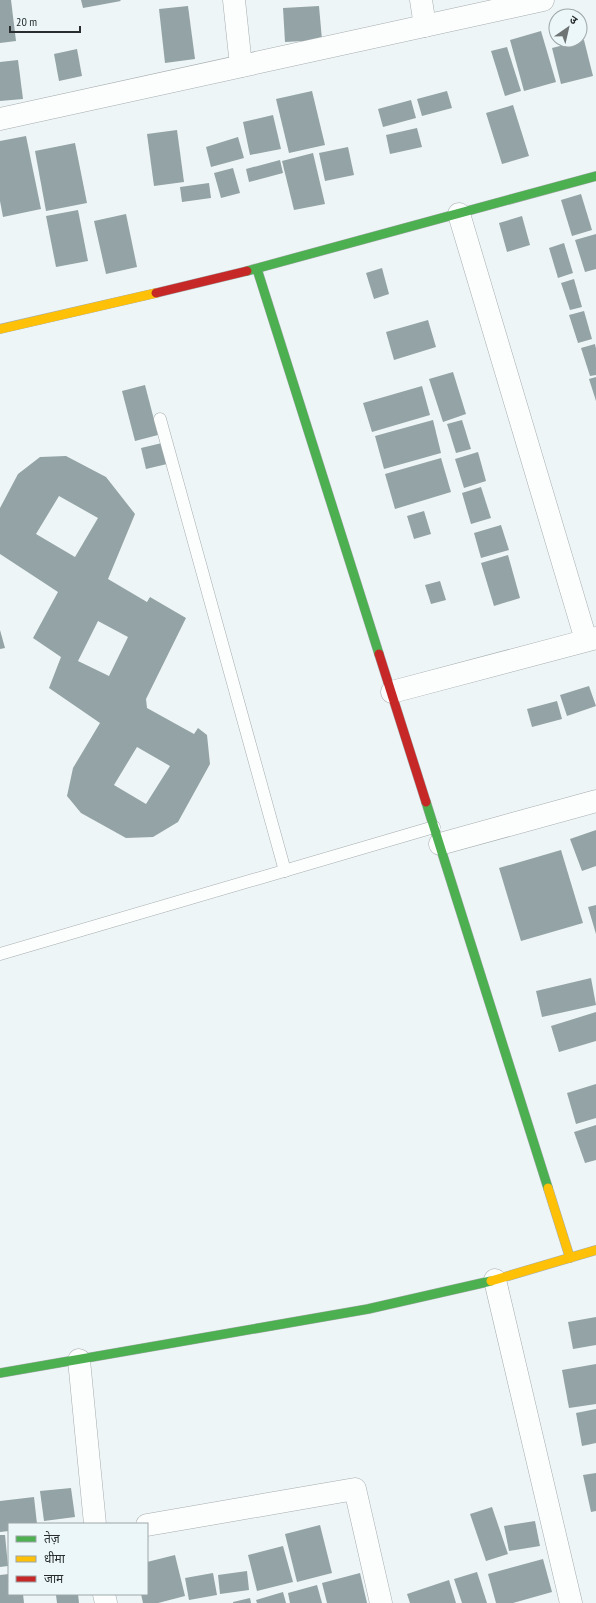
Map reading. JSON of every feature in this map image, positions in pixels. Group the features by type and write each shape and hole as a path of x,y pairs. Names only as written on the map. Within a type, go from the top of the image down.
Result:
{"street":[{"path":"234,0 241,66"},
{"path":"421,0 425,26"},
{"path":"0,119 543,0"},
{"path":"0,329 257,269 596,176"},
{"path":"392,692 591,639 459,214"},
{"path":"257,269 570,1258"},
{"path":"437,835 596,801"},
{"path":"0,1373 368,1309 495,1280 596,1250"},
{"path":"495,1280 571,1603"},
{"path":"78,1360 95,1523"},
{"path":"148,1525 354,1488 381,1603"}],"lane":[{"path":"160,419 285,871"},
{"path":"0,954 285,871 437,835"}],"building":[{"path":"0,0 11,0 16,41 0,43"},
{"path":"81,0 120,0 121,1 83,8"},
{"path":"188,6 195,59 165,63 159,9"},
{"path":"319,6 322,40 285,42 283,8"},
{"path":"541,31 556,82 524,91 510,40"},
{"path":"507,47 521,91 505,96 491,51"},
{"path":"552,48 586,48 593,76 561,84"},
{"path":"77,49 82,76 59,81 54,54"},
{"path":"18,60 23,99 0,101 0,62"},
{"path":"312,91 325,145 289,153 276,99"},
{"path":"447,91 452,108 422,116 417,99"},
{"path":"411,100 416,118 383,127 378,109"},
{"path":"513,105 529,156 502,164 486,113"},
{"path":"273,115 281,149 250,155 243,122"},
{"path":"417,128 422,147 390,154 386,135"},
{"path":"177,130 184,182 154,186 147,134"},
{"path":"26,136 41,209 3,217 0,201 0,141"},
{"path":"238,137 244,158 211,167 206,147"},
{"path":"75,143 87,203 46,211 35,151"},
{"path":"348,147 354,175 325,181 319,153"},
{"path":"313,153 325,204 294,210 282,161"},
{"path":"280,160 283,173 249,182 246,169"},
{"path":"233,168 240,193 221,198 214,173"},
{"path":"209,183 211,198 182,202 180,187"},
{"path":"581,194 592,230 572,236 561,200"},
{"path":"78,210 88,261 56,267 46,216"},
{"path":"126,214 137,267 106,274 94,221"},
{"path":"522,216 530,245 507,252 499,223"},
{"path":"596,234 596,269 585,272 575,240"},
{"path":"564,243 573,273 558,278 549,248"},
{"path":"382,268 389,294 374,299 366,273"},
{"path":"574,279 582,307 570,310 561,283"},
{"path":"584,311 592,339 578,343 569,315"},
{"path":"428,320 436,347 394,360 386,332"},
{"path":"595,344 596,375 590,376 581,348"},
{"path":"453,372 466,414 443,422 429,379"},
{"path":"596,377 596,401 589,379"},
{"path":"145,385 158,435 135,441 122,391"},
{"path":"422,386 430,415 372,432 363,403"},
{"path":"433,420 441,453 384,469 375,436"},
{"path":"462,420 471,449 456,453 447,424"},
{"path":"162,443 167,464 146,469 141,448"},
{"path":"478,452 486,481 464,488 455,459"},
{"path":"66,456 106,477 135,514 108,579 147,602 150,597 186,618 146,699 147,708 194,734 198,728 207,735 210,764 178,822 153,837 126,838 81,813 67,796 73,768 100,723 49,688 61,657 33,638 58,592 0,554 0,508 18,474 40,457","holes":["59,496 98,518 75,557 36,534","98,621 128,637 109,676 78,661","137,747 170,766 146,804 114,785"]},
{"path":"441,458 451,492 395,509 385,474"},
{"path":"481,487 491,518 471,524 462,493"},
{"path":"424,511 431,534 414,539 407,516"},
{"path":"501,525 509,550 481,558 474,533"},
{"path":"508,555 520,598 494,606 481,563"},
{"path":"440,581 446,600 431,604 425,585"},
{"path":"0,630 5,648 0,649"},
{"path":"589,686 596,706 567,716 560,695"},
{"path":"557,701 562,719 532,727 527,709"},
{"path":"596,830 596,866 582,871 570,839"},
{"path":"561,850 583,923 521,941 499,868"},
{"path":"596,905 596,934 588,907"},
{"path":"591,978 596,1005 542,1017 536,991"},
{"path":"596,1012 596,1041 559,1052 551,1026"},
{"path":"596,1084 596,1118 576,1124 567,1093"},
{"path":"596,1125 596,1160 585,1163 574,1132"},
{"path":"596,1317 596,1345 573,1349 568,1322"},
{"path":"596,1364 596,1404 569,1408 562,1370"},
{"path":"596,1409 596,1443 582,1446 576,1413"},
{"path":"596,1473 596,1511 591,1512 583,1475"},
{"path":"71,1488 75,1517 44,1521 40,1491"},
{"path":"34,1497 37,1523 8,1523 8,1531 0,1532 0,1501"},
{"path":"492,1507 508,1554 486,1561 470,1514"},
{"path":"535,1521 540,1546 509,1551 504,1526"},
{"path":"320,1525 332,1573 297,1582 285,1534"},
{"path":"0,1535 5,1535 8,1566 0,1567"},
{"path":"283,1546 293,1582 257,1591 248,1555"},
{"path":"175,1555 185,1596 158,1603 143,1603 141,1595 148,1595 148,1562"},
{"path":"543,1559 552,1592 513,1603 496,1603 488,1574"},
{"path":"247,1571 249,1590 220,1594 218,1575"},
{"path":"477,1572 487,1603 462,1603 454,1579"},
{"path":"213,1573 217,1595 189,1600 185,1578"},
{"path":"360,1573 367,1603 327,1603 322,1583"},
{"path":"8,1574 8,1595 23,1595 24,1603 0,1603 0,1575"},
{"path":"449,1580 456,1603 410,1603 407,1594"},
{"path":"317,1585 322,1603 290,1603 288,1593"},
{"path":"283,1592 286,1603 257,1603 256,1600"},
{"path":"56,1595 78,1595 79,1603 57,1603"},
{"path":"250,1598 251,1603 233,1603 233,1602"}],"traffic: fast":[{"path":"247,271 596,176"},
{"path":"257,269 379,654"},
{"path":"426,802 548,1188"},
{"path":"0,1373 368,1309 491,1281"}],"traffic: slow":[{"path":"0,329 156,293"},
{"path":"548,1188 570,1258"},
{"path":"491,1281 596,1250"}],"traffic: jam":[{"path":"156,293 247,271"},
{"path":"379,654 426,802"}]}
